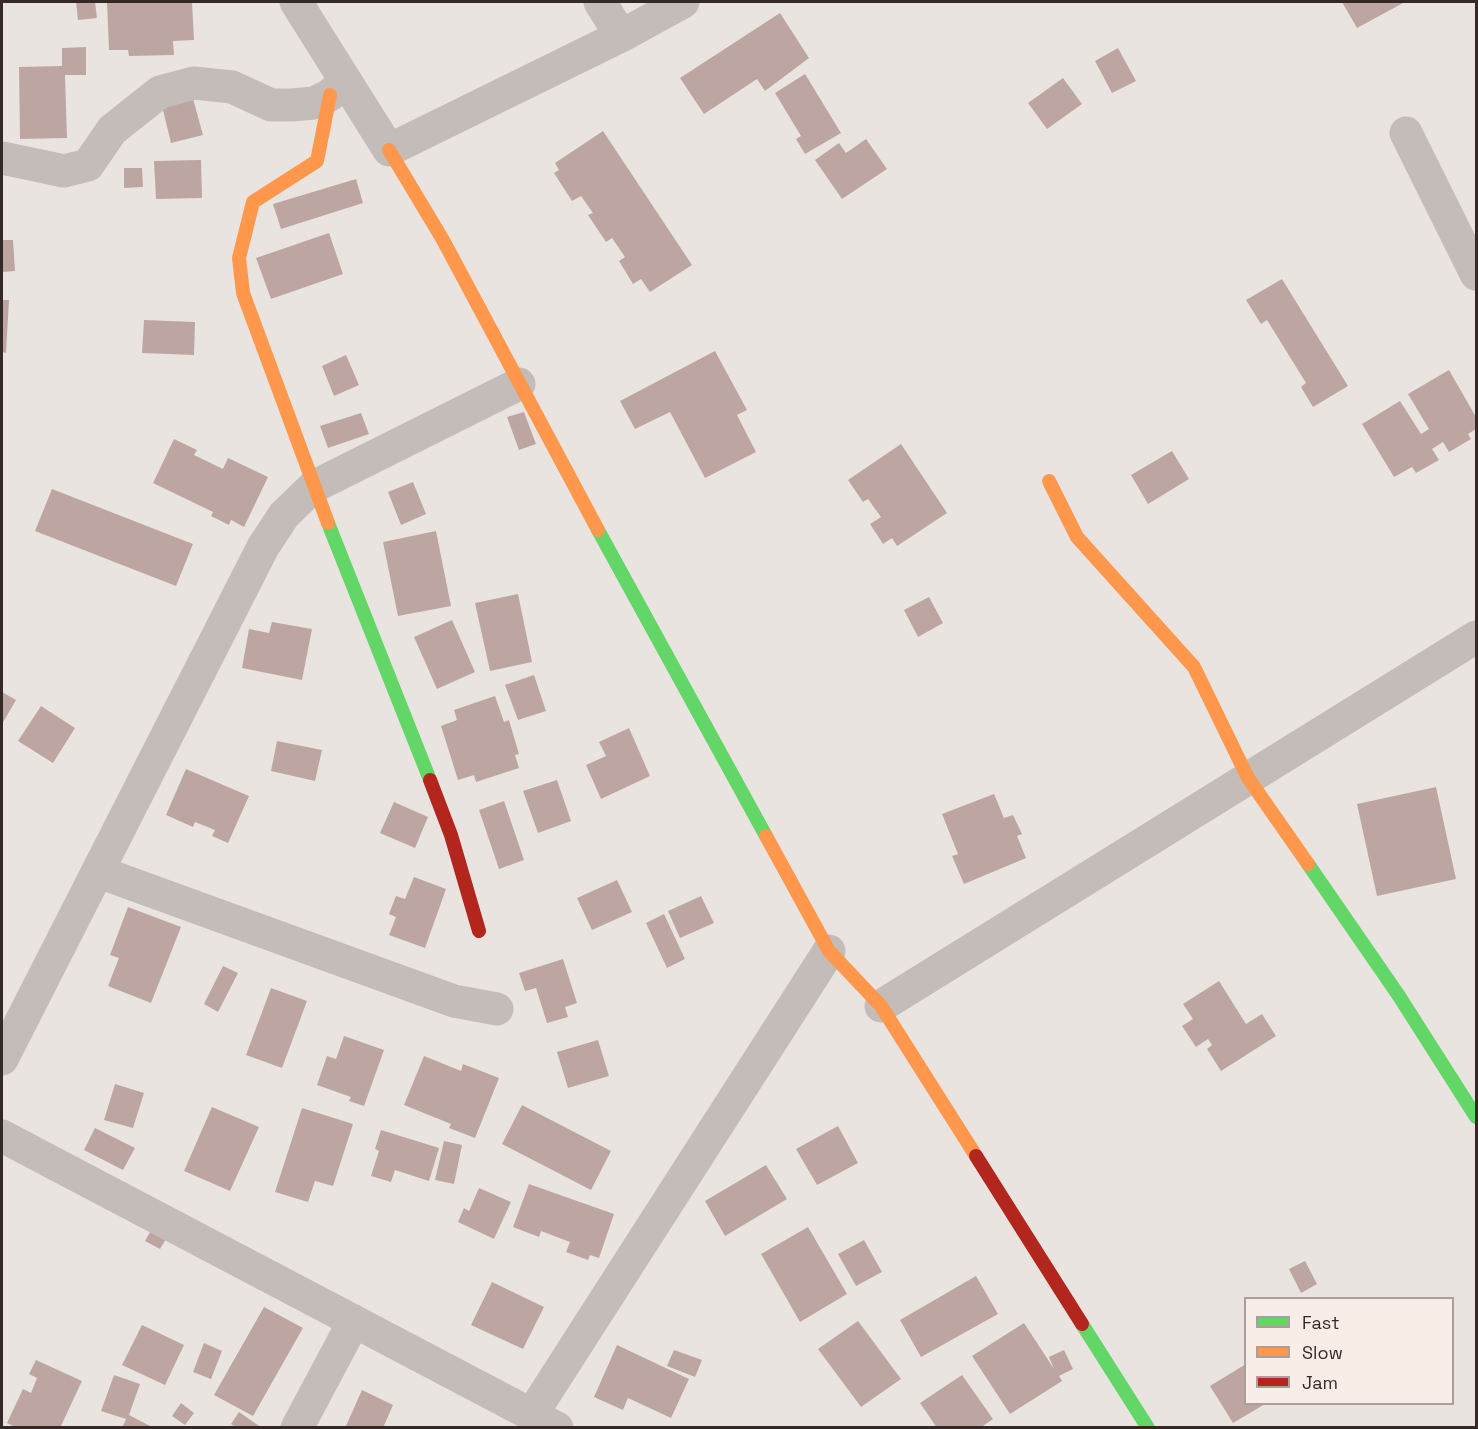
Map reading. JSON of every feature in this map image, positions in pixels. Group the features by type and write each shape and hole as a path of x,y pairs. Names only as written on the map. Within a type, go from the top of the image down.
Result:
{"street":[{"path":"296,2 338,88 388,150 443,240 519,384 829,951 881,1006 1148,1428"},
{"path":"600,2 621,36"},
{"path":"388,150 621,36 683,2"},
{"path":"2,158 64,171 88,165 112,130 160,92 194,83 232,87 271,105 314,103 338,88"},
{"path":"338,88 317,161 253,202 239,258 243,293 313,487 419,748 451,835 479,931"},
{"path":"1406,133 1476,274"},
{"path":"2,1059 263,547 284,515 313,487 519,384"},
{"path":"1048,481 1077,537 1194,667 1248,778 1399,996 1476,1117"},
{"path":"881,1006 1476,637"},
{"path":"99,872 454,1001 497,1009"},
{"path":"2,1137 545,1421 829,951"},
{"path":"297,1428 354,1321"}],"building":[{"path":"76,2 95,2 97,18 78,20"},
{"path":"107,2 192,2 194,40 173,41 174,55 129,56 128,50 109,50"},
{"path":"1342,2 1405,2 1357,28"},
{"path":"780,13 809,58 765,91 757,79 704,114 680,78"},
{"path":"86,47 86,75 65,75 67,138 20,139 19,67 62,66 62,48"},
{"path":"1118,48 1136,81 1112,93 1095,61"},
{"path":"805,74 841,133 805,154 796,139 801,136 775,93"},
{"path":"1063,78 1082,104 1047,129 1028,103"},
{"path":"192,95 203,135 171,143 161,102"},
{"path":"603,131 692,265 650,292 641,279 633,284 619,261 625,257 612,238 606,242 588,215 593,213 581,196 572,201 554,173 559,170 555,163"},
{"path":"866,139 887,169 842,199 815,160 839,143 846,153"},
{"path":"201,160 202,198 156,199 154,161"},
{"path":"124,168 142,168 143,187 124,188"},
{"path":"356,179 363,203 281,229 273,204"},
{"path":"329,233 343,274 271,299 256,258"},
{"path":"2,240 13,240 15,271 2,272"},
{"path":"1282,279 1348,386 1313,407 1301,387 1306,383 1267,320 1261,324 1246,300"},
{"path":"2,300 9,300 6,353 2,352"},
{"path":"144,320 195,322 194,355 142,353"},
{"path":"715,351 747,410 737,415 756,452 705,478 670,412 635,429 620,401"},
{"path":"346,355 359,385 334,396 322,366"},
{"path":"1449,370 1476,417 1476,429 1468,434 1471,439 1449,452 1443,442 1432,449 1439,460 1416,473 1412,467 1394,477 1362,424 1400,401 1421,434 1429,429 1408,394"},
{"path":"524,412 536,444 519,450 507,417"},
{"path":"361,413 369,434 328,448 320,426"},
{"path":"174,439 197,450 194,455 223,469 228,458 268,477 244,527 231,520 229,525 211,516 213,512 153,483"},
{"path":"901,444 947,513 897,546 892,538 883,544 870,524 881,517 868,499 863,502 848,480"},
{"path":"1172,451 1189,479 1148,504 1131,475"},
{"path":"413,482 426,514 401,525 388,492"},
{"path":"52,489 193,544 176,586 35,531"},
{"path":"436,531 451,606 398,616 383,542"},
{"path":"518,594 532,662 490,671 475,603"},
{"path":"929,597 943,623 918,637 904,610"},
{"path":"452,620 475,672 437,689 414,637"},
{"path":"272,622 312,629 302,680 242,668 249,629 269,633"},
{"path":"534,675 546,711 518,720 505,685"},
{"path":"2,692 16,700 2,724"},
{"path":"495,696 504,722 509,720 519,754 515,755 519,768 476,782 474,775 458,780 441,726 457,720 454,710"},
{"path":"41,706 75,728 53,763 18,741"},
{"path":"629,728 650,776 601,799 586,765 606,756 599,742"},
{"path":"277,741 322,750 315,781 271,771"},
{"path":"186,769 249,796 228,843 212,836 215,830 195,822 193,827 166,815"},
{"path":"557,780 571,821 538,833 523,791"},
{"path":"1436,787 1456,879 1377,896 1357,804"},
{"path":"994,794 1004,818 1013,815 1022,834 1017,836 1026,858 964,884 952,856 958,854 942,814"},
{"path":"504,801 524,860 499,869 479,810"},
{"path":"394,802 428,817 415,848 380,833"},
{"path":"414,877 446,889 425,948 389,935 396,917 389,914 396,896 405,899"},
{"path":"617,880 632,912 592,930 577,898"},
{"path":"701,896 714,923 680,938 668,911"},
{"path":"128,907 181,927 151,1003 108,986 119,958 110,955"},
{"path":"664,914 685,959 667,968 646,923"},
{"path":"563,959 577,1003 565,1007 568,1017 547,1023 536,988 525,991 519,973"},
{"path":"223,966 238,973 218,1012 204,1004"},
{"path":"1219,981 1246,1024 1262,1014 1276,1036 1221,1071 1207,1049 1212,1045 1208,1039 1196,1047 1182,1026 1193,1019 1183,1004"},
{"path":"271,988 307,1001 282,1068 246,1055"},
{"path":"344,1036 384,1050 364,1106 349,1101 351,1097 317,1085 327,1056 336,1059"},
{"path":"598,1040 609,1076 568,1088 557,1052"},
{"path":"424,1056 461,1071 463,1064 499,1078 475,1138 449,1128 451,1124 404,1105"},
{"path":"115,1084 144,1093 133,1128 104,1120"},
{"path":"522,1105 611,1151 591,1190 502,1144"},
{"path":"212,1107 259,1127 230,1191 184,1171"},
{"path":"302,1108 353,1124 333,1186 315,1181 308,1202 275,1192"},
{"path":"838,1126 858,1163 817,1185 796,1149"},
{"path":"95,1128 135,1148 123,1170 84,1150"},
{"path":"381,1130 439,1148 429,1181 395,1170 391,1182 371,1176 379,1151 375,1149"},
{"path":"444,1141 462,1145 454,1184 435,1180"},
{"path":"766,1165 787,1199 725,1236 705,1201"},
{"path":"529,1184 614,1214 599,1258 590,1255 588,1260 566,1252 570,1242 541,1231 539,1237 513,1227"},
{"path":"479,1188 511,1202 494,1239 458,1222 464,1208 469,1211"},
{"path":"155,1223 170,1232 160,1249 145,1241"},
{"path":"808,1227 847,1294 800,1322 761,1254"},
{"path":"864,1240 882,1272 856,1286 838,1254"},
{"path":"1305,1261 1317,1284 1301,1293 1289,1269"},
{"path":"976,1276 998,1314 921,1357 900,1320"},
{"path":"492,1282 544,1307 523,1349 471,1325"},
{"path":"264,1307 303,1328 253,1416 214,1395"},
{"path":"858,1321 901,1379 861,1407 818,1349"},
{"path":"1024,1323 1054,1369 1049,1357 1064,1350 1073,1369 1059,1376 1062,1381 1010,1414 972,1356"},
{"path":"142,1325 184,1345 165,1385 122,1365"},
{"path":"204,1343 222,1351 211,1379 193,1372"},
{"path":"617,1345 689,1379 671,1418 628,1398 623,1410 594,1397"},
{"path":"674,1350 702,1360 695,1377 667,1366"},
{"path":"36,1360 82,1381 60,1428 17,1428 7,1423 23,1389 31,1393 37,1378 29,1374"},
{"path":"1244,1365 1244,1405 1263,1405 1233,1423 1210,1386"},
{"path":"114,1375 140,1384 129,1415 154,1428 122,1428 126,1419 101,1411"},
{"path":"962,1375 993,1419 980,1428 937,1428 920,1403"},
{"path":"362,1390 393,1405 383,1428 345,1428"},
{"path":"181,1403 194,1413 185,1425 172,1416"},
{"path":"239,1412 262,1428 236,1428 231,1424"}],"traffic: fast":[{"path":"328,523 430,780"},
{"path":"598,530 766,836"},
{"path":"1308,864 1399,996 1476,1117"},
{"path":"1082,1324 1148,1428"}],"traffic: slow":[{"path":"328,523 243,293 239,258 253,202 317,161 330,95"},
{"path":"389,150 443,240 598,530"},
{"path":"1049,481 1077,537 1194,667 1248,778 1308,864"},
{"path":"766,836 829,951 881,1006 976,1156"}],"traffic: jam":[{"path":"430,780 451,835 479,931"},
{"path":"976,1156 1082,1324"}]}
